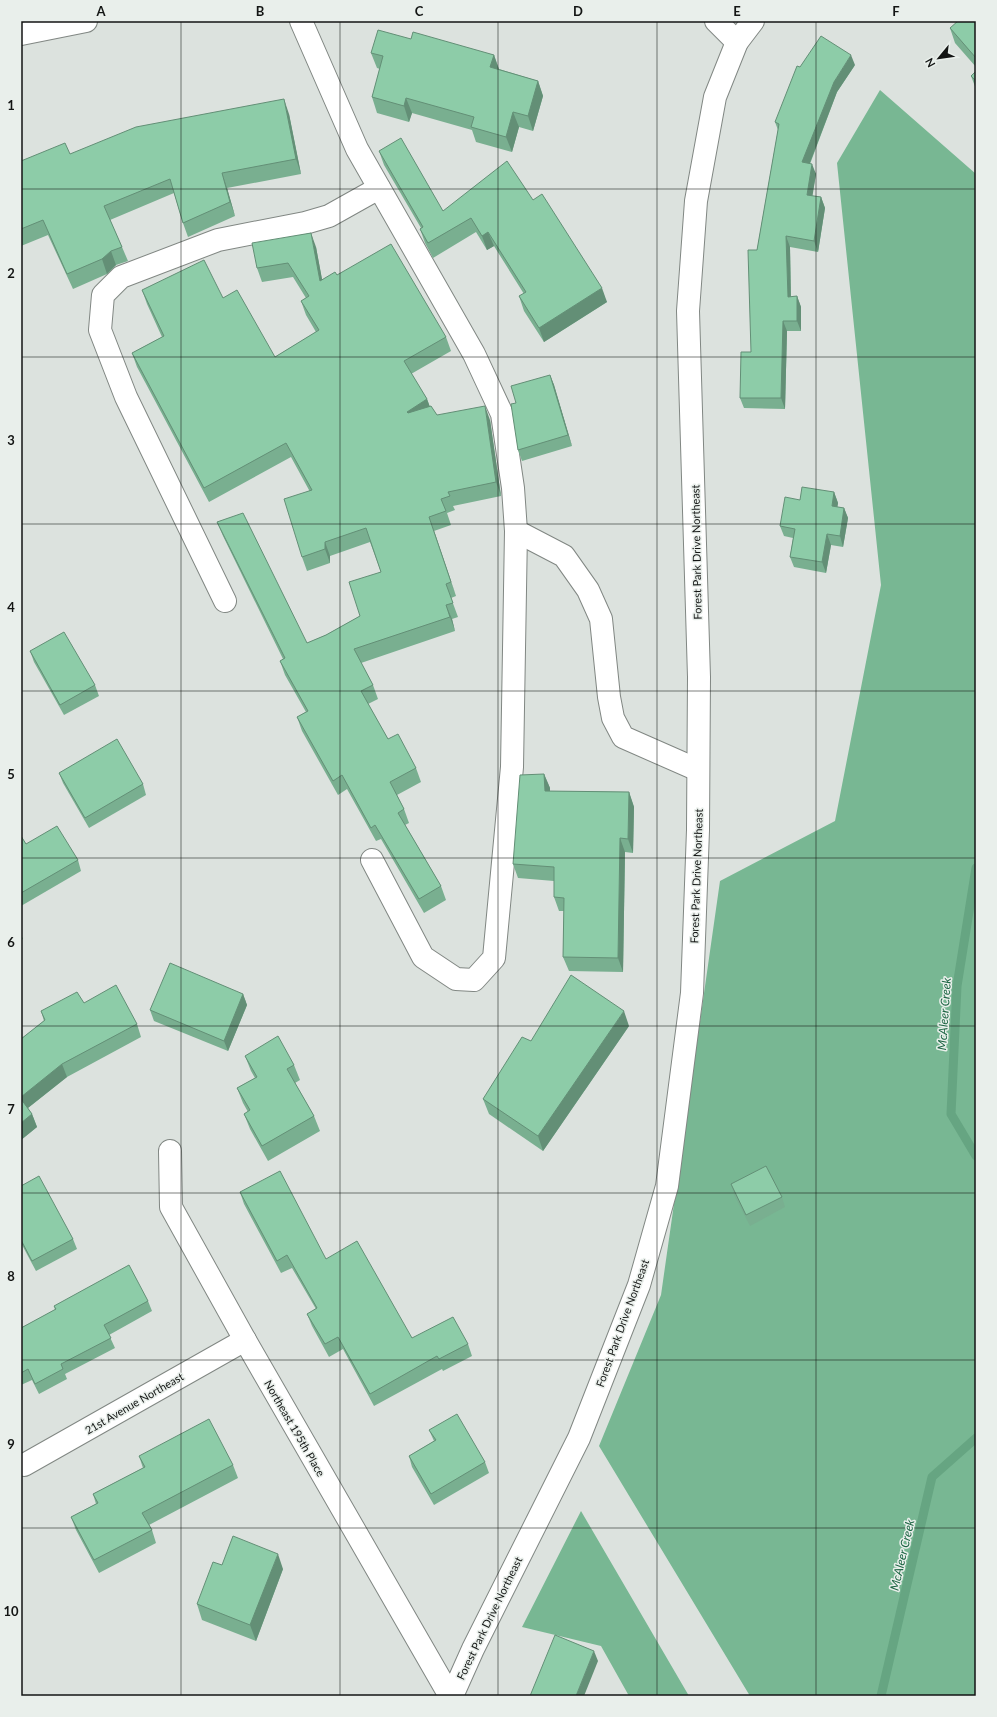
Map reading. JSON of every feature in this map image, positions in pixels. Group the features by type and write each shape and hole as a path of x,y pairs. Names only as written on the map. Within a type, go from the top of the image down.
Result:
{"street":[{"path":"21,34 86,21"},
{"path":"301,21 357,149 474,354 502,414 513,488 516,531 512,767 494,958 474,980 456,979 423,957 372,860"},
{"path":"716,21 737,42"},
{"name":"Forest Park Drive Northeast","path":"451,1696 579,1438 639,1285 667,1186 692,993 698,830 699,677 688,311 696,201 715,97 737,42 753,21"},
{"path":"225,601 126,397 100,330 104,295 121,277 218,240 305,223 329,216 379,188"},
{"path":"516,531 564,556 588,590 601,619 609,697 613,718 623,737 698,770"},
{"name":"Northeast 195th Place","path":"170,1151 171,1207 245,1340 451,1696"},
{"name":"21st Avenue Northeast","path":"24,1466 245,1340"}],"green space":[{"path":"880,90 976,174 976,1696 750,1696 599,1446 661,1295 720,881 835,821 881,585 837,163"},
{"path":"581,1511 689,1696 629,1696 601,1646 522,1627"}],"building":[{"path":"958,21 976,21 976,58 950,28"},
{"path":"378,30 411,39 413,32 494,55 490,67 538,81 528,116 513,112 506,137 471,127 474,117 406,98 404,106 372,97 383,56 371,53"},
{"path":"821,36 851,55 834,82 802,162 812,164 807,195 821,197 814,241 786,236 788,297 797,296 797,321 783,321 781,398 740,398 741,352 751,352 748,250 757,250 779,124 775,122 797,66 800,67"},
{"path":"976,71 976,81 971,76"},
{"path":"284,99 296,159 222,173 230,202 183,223 170,179 104,206 122,247 111,251 102,259 67,274 43,220 21,229 21,161 65,143 70,154 136,127"},
{"path":"401,138 443,211 507,161 533,200 542,194 602,288 539,328 519,296 526,292 488,232 482,236 471,218 428,243 420,229 423,227 379,151"},
{"path":"311,233 320,281 335,272 337,275 391,244 446,337 404,361 427,399 407,412 408,413 431,406 437,415 485,406 496,482 448,492 450,496 441,499 446,511 429,517 451,582 446,584 453,603 446,605 450,617 354,649 373,685 361,691 388,739 398,734 416,768 390,782 404,809 398,813 441,886 419,899 375,825 371,828 342,775 333,781 297,717 308,711 280,661 285,658 217,522 243,513 307,643 326,635 360,616 349,582 381,572 366,528 325,542 325,549 302,557 284,499 312,490 286,443 204,488 132,353 164,336 142,290 204,260 223,298 237,290 275,357 319,330 301,301 309,296 288,263 257,268 252,243"},
{"path":"550,375 568,435 518,450 511,404 516,403 511,386"},
{"path":"802,487 834,492 832,506 844,508 840,536 827,534 822,562 790,557 795,529 780,526 785,497 800,500"},
{"path":"64,632 95,685 60,705 30,651"},
{"path":"117,739 143,784 85,818 59,773"},
{"path":"544,774 545,791 629,792 628,839 620,838 618,958 563,957 564,898 554,897 554,867 513,864 520,775"},
{"path":"57,826 78,860 21,893 21,836 26,844"},
{"path":"170,963 243,994 224,1041 150,1010"},
{"path":"571,975 624,1011 538,1136 483,1099 522,1037 531,1041"},
{"path":"116,985 137,1024 62,1064 21,1097 21,1039 45,1020 41,1011 77,992 84,1003"},
{"path":"278,1036 294,1065 287,1069 314,1116 262,1146 244,1114 250,1110 237,1088 257,1077 245,1056"},
{"path":"21,1099 32,1114 21,1123"},
{"path":"766,1166 782,1197 746,1215 731,1184"},
{"path":"280,1171 326,1259 357,1241 412,1338 453,1317 468,1344 439,1359 437,1356 370,1394 338,1337 325,1344 307,1314 317,1308 287,1255 277,1261 240,1192"},
{"path":"39,1176 73,1239 32,1261 21,1240 21,1186"},
{"path":"129,1265 148,1301 104,1325 111,1338 61,1364 63,1369 35,1384 28,1369 21,1373 21,1328 56,1309 54,1306"},
{"path":"457,1414 485,1462 431,1494 409,1456 436,1440 429,1430"},
{"path":"209,1419 233,1465 142,1513 152,1530 94,1560 71,1517 98,1503 93,1494 145,1467 139,1456"},
{"path":"233,1536 278,1554 250,1625 197,1604 213,1562 222,1565"},
{"path":"555,1635 594,1651 576,1696 530,1696"}],"waterway":[{"name":"McAleer Creek","path":"976,868 957,986 951,1114 976,1156"},
{"name":"McAleer Creek","path":"881,1696 932,1477 976,1438"}]}
